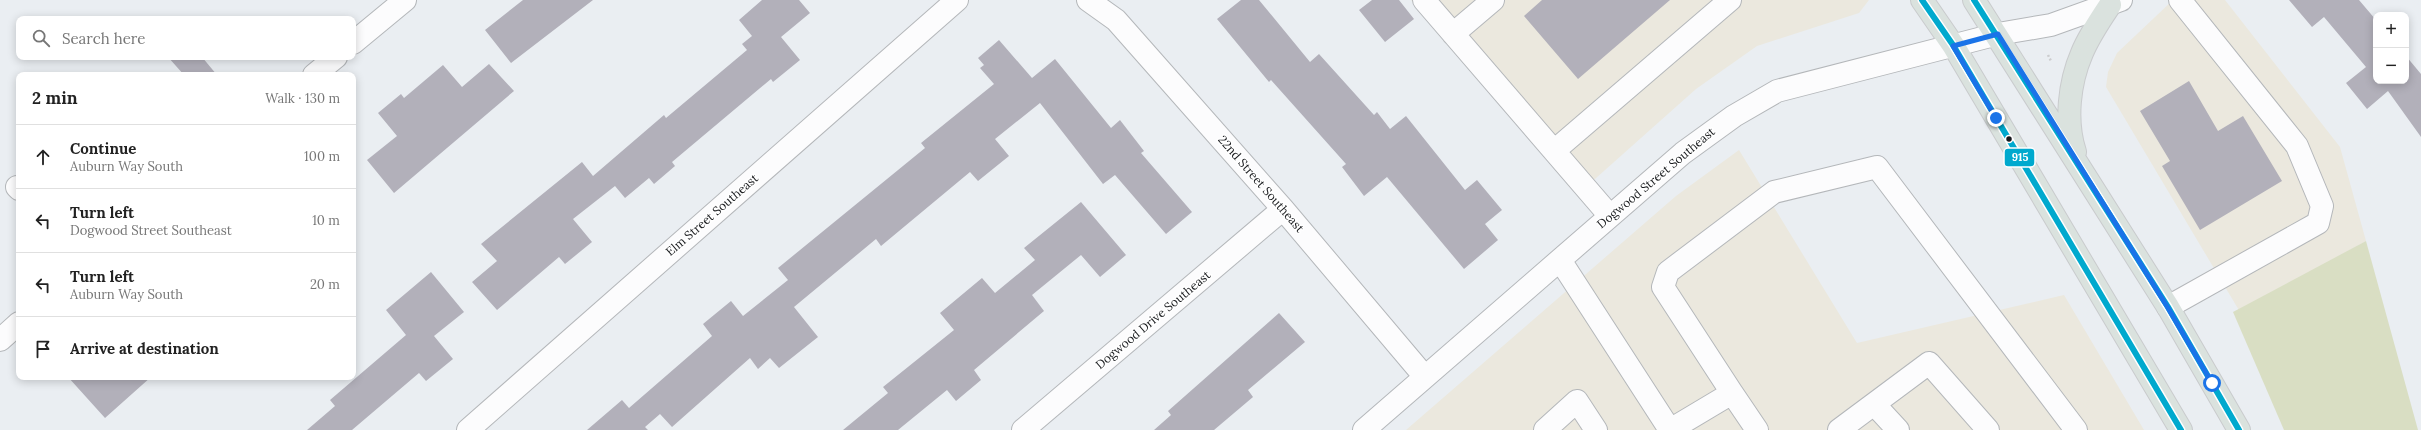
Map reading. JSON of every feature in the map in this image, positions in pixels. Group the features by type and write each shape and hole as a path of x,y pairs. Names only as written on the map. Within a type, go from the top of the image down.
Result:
{"main road":[{"path":"1922,0 1953,46 2181,430"},
{"path":"1974,0 1998,34 2079,167 2168,308 2239,430"},
{"path":"2079,167 2070,136 2070,103 2074,76 2082,52 2115,2"}],"street":[{"path":"356,41 405,0"},
{"name":"Elm Street Southeast","path":"468,430 957,0"},
{"name":"22nd Street Southeast","path":"1088,0 1116,20 1283,209 1425,377"},
{"path":"1424,0 1610,216"},
{"path":"1453,34 1493,0"},
{"path":"1554,151 1730,0"},
{"path":"2168,308 2318,223 2322,206 2297,146 2180,0"},
{"name":"Dogwood Street Southeast","path":"1364,430 1683,153 1734,116 1778,91 1998,34 2051,25 2115,2"},
{"path":"318,72 332,60"},
{"path":"1757,430 1664,286 1668,272 1774,192 1877,167 2076,430"},
{"name":"Dogwood Drive Southeast","path":"1023,430 1283,209"},
{"path":"1560,260 1670,430 1732,393"},
{"path":"0,340 16,326"},
{"path":"1839,430 1928,362 1988,430"},
{"path":"1545,430 1577,401 1596,430"},
{"path":"1874,404 1898,430"}],"shaded area":[{"path":"1411,0 1869,0 1859,13 1757,46 1696,89 1577,195"},
{"path":"2173,0 2225,0 2340,147 2366,241 2240,312 2106,87 2108,72 2117,53"},
{"path":"1739,150 1857,343 2064,295 2144,430 1406,430 1676,196"}],"green space":[{"path":"2366,241 2418,430 2284,430 2233,312"}],"building":[{"path":"523,0 593,0 511,63 485,30"},
{"path":"762,0 799,0 810,13 781,37 800,60 773,82 771,79 672,162 675,166 654,184 649,178 625,198 615,186 573,219 592,242 565,264 559,257 497,310 472,282 497,261 481,244 582,162 593,176 664,115 666,118 747,50 742,44 752,36 739,20"},
{"path":"1241,0 1259,0 1310,62 1319,54 1374,115 1377,112 1390,129 1406,116 1465,190 1477,180 1502,210 1485,224 1498,240 1464,269 1387,177 1364,196 1342,167 1346,164 1271,80 1269,82 1217,19"},
{"path":"1372,0 1399,0 1414,19 1385,42 1359,10"},
{"path":"1542,0 1670,0 1578,79 1524,16"},
{"path":"2289,0 2359,0 2373,16 2373,84 2409,84 2409,60 2421,74 2421,137 2388,91 2367,109 2346,83 2366,67 2324,17 2312,27"},
{"path":"999,40 1032,78 1055,59 1111,128 1120,120 1144,151 1141,153 1192,212 1166,234 1115,175 1103,184 1040,103 995,139 1009,156 978,181 970,172 881,246 876,239 794,307 818,337 779,368 770,358 758,369 750,358 672,427 660,414 645,427 648,430 587,430 622,400 629,408 712,336 703,324 731,301 743,316 788,280 778,268 925,148 921,143 994,84 980,68 984,65 978,58"},
{"path":"171,60 204,60 214,72 181,72"},
{"path":"489,64 514,91 394,193 367,160 397,136 378,113 401,94 404,98 443,65 462,87"},
{"path":"2189,81 2218,131 2243,116 2282,181 2200,230 2162,166 2170,161 2140,111"},
{"path":"1081,202 1126,255 1100,277 1081,255 1032,295 1044,311 974,370 981,380 956,401 947,390 898,430 843,430 888,393 883,387 954,330 940,313 982,278 995,293 1035,260 1024,248"},
{"path":"431,272 464,312 434,336 453,359 426,381 419,373 352,430 307,430 335,406 330,400 353,380 356,380 356,378 406,335 386,310"},
{"path":"1279,313 1305,342 1248,390 1253,397 1214,430 1154,430 1171,415 1168,411"},
{"path":"71,380 148,380 105,418"}],"transit line":[{"name":"915","path":"1922,0 1953,45 2181,430"},
{"name":"915","path":"1974,0 2168,307 2239,430"}],"route":[{"path":"1996,118 1953,46 1998,34 2036,98 2168,308 2212,383"}]}
